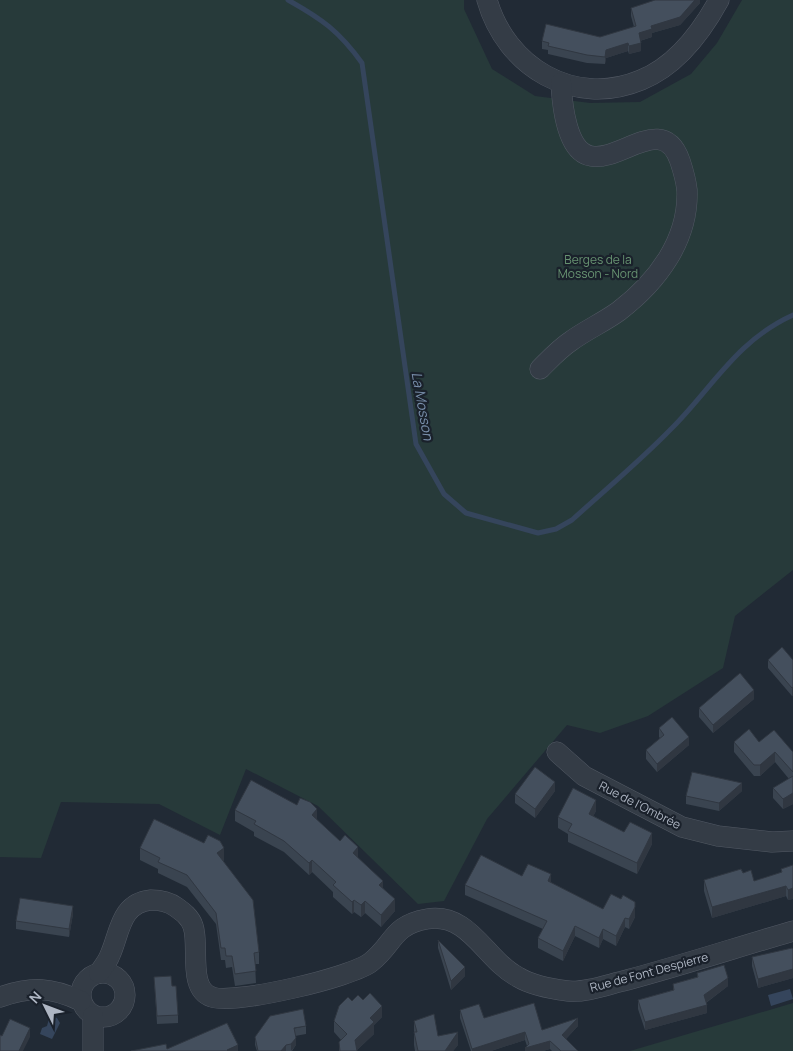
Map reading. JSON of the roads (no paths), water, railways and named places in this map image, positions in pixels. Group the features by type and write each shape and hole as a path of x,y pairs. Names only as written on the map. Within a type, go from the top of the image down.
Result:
{"street":[{"path":"488,0 493,20 506,42 532,68 561,83 594,89 618,87 642,80 664,67 689,44 719,0"},
{"path":"540,369 560,349 604,321 638,294 657,274 680,237 685,214 687,189 677,153 664,140 645,140 605,155 590,156 578,146 565,122 561,83"},
{"name":"Rue de l'Ombrée","path":"556,752 584,776 682,827 718,836 772,842 793,841"},
{"name":"Rue de Font Despierre","path":"91,1005 92,976 106,974 118,928 129,910 150,900 171,904 185,914 193,924 196,938 196,972 202,990 211,997 229,999 300,986 357,970 371,962 401,928 424,920 441,917 454,921 468,930 496,960 517,977 569,991 596,988 793,930"},
{"path":"0,998 20,990 37,988 61,992 91,1005 119,1012 125,999 123,985 106,974"},
{"path":"91,1005 94,1046"}],"water":[{"path":"790,989 793,999 771,1006 768,995"},
{"path":"50,1015 57,1018 60,1023 52,1039 40,1034 42,1028 47,1026"}],"waterway":[{"name":"La Mosson","path":"288,0 311,13 329,27 346,42 362,63 416,444 444,494 466,513 538,533 556,529 572,520 659,441 740,351 773,326 793,315"}],"park label":[{"name":"Berges de la Mosson - Nord","path":"598,266"}]}
